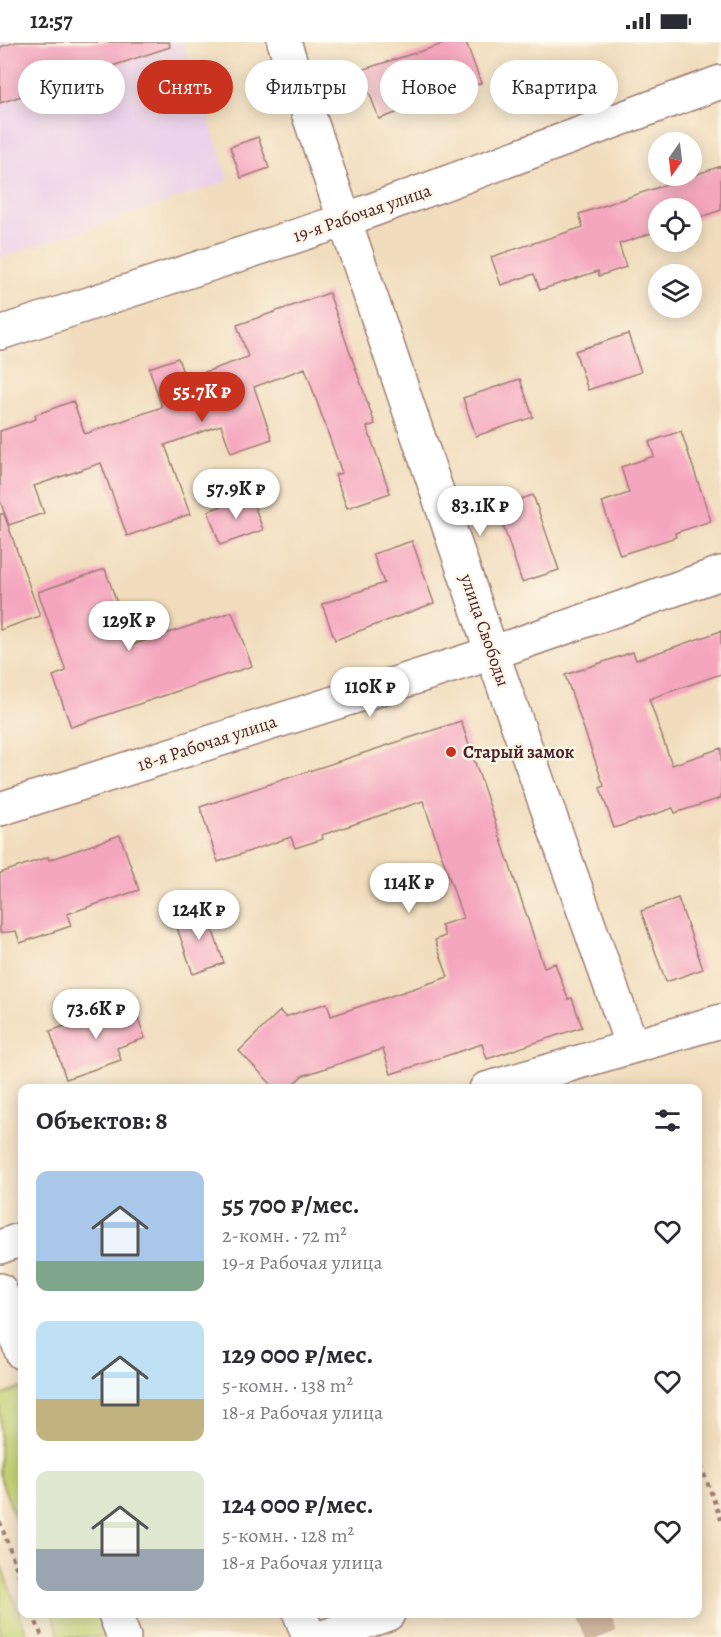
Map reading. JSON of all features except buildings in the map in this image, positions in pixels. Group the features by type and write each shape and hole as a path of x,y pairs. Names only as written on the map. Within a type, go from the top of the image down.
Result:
{"street":[{"name":"улица Свободы","path":"285,42 492,653 632,1046"},
{"name":"19-я Рабочая улица","path":"0,333 345,220 721,82"},
{"name":"18-я Рабочая улица","path":"0,809 492,653 721,573"},
{"path":"503,1084 632,1046 720,1027"},
{"path":"0,1247 18,1240"},
{"path":"0,1290 18,1342"},
{"path":"117,1618 124,1637"},
{"path":"302,1618 309,1637"},
{"path":"323,1637 377,1618"}],"path":[{"path":"702,1468 721,1520"},
{"path":"0,1522 18,1573"},
{"path":"35,1618 42,1637"}],"shaded area":[{"path":"0,42 183,42 189,60 137,60 137,114 207,114 229,181 0,258"}],"green space":[{"path":"18,1389 18,1526 0,1477 0,1396"},
{"path":"0,1562 18,1610 18,1618 21,1618 28,1637 0,1637"},
{"path":"53,1618 100,1618 107,1637 60,1637"}],"tunnel":[{"path":"594,1618 601,1637"}],"place":[{"name":"Старый замок","path":"451,752"}]}
